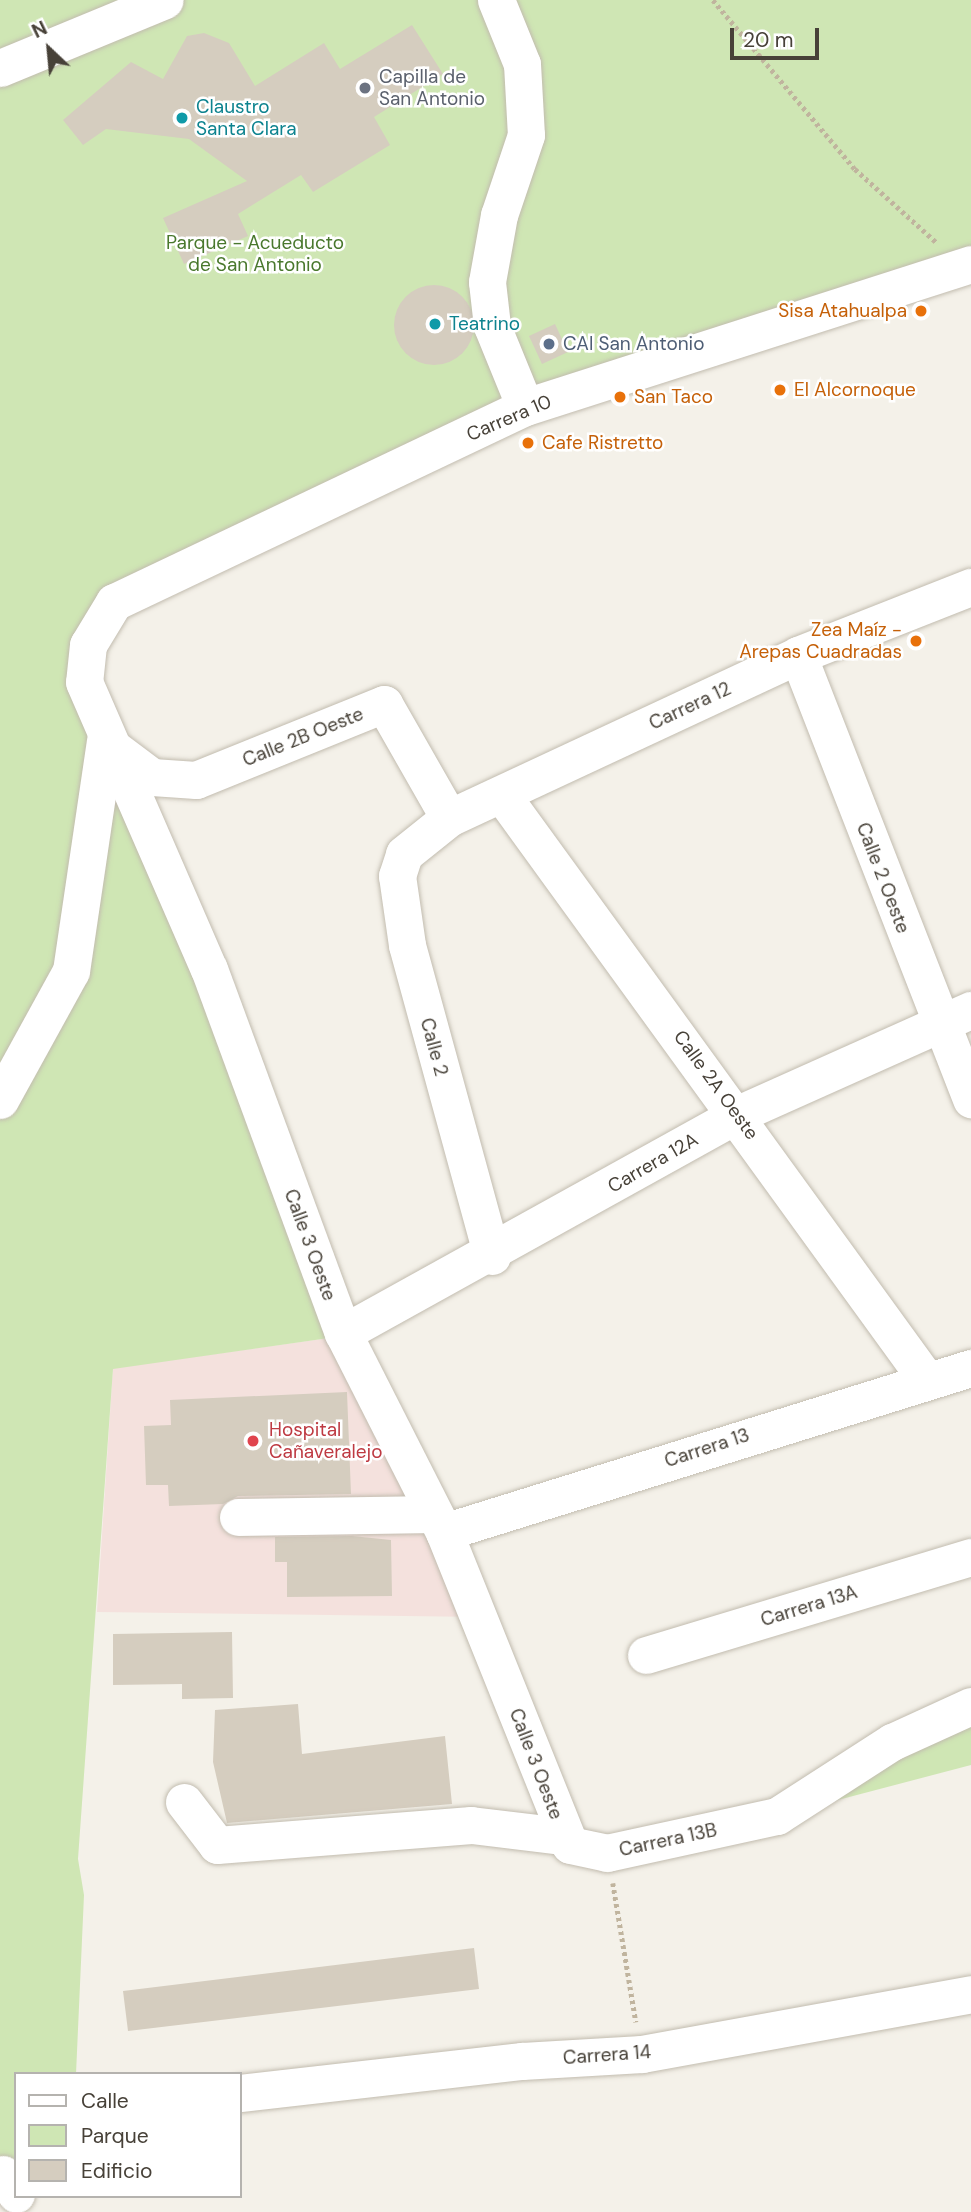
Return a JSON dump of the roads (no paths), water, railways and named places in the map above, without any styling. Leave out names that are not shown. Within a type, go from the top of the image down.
[{"type":"street","points":[[0,68],[165,0]]},
{"type":"street","points":[[496,0],[522,64],[526,135],[499,215],[487,282],[492,326],[525,407]]},
{"type":"street","name":"Carrera 10","points":[[88,645],[114,602],[525,407],[968,276]]},
{"type":"street","name":"Carrera 12","points":[[415,840],[449,818],[798,655],[971,587]]},
{"type":"street","name":"Calle 3 Oeste","points":[[88,645],[84,682],[105,741],[209,969],[342,1334],[439,1523],[563,1836]]},
{"type":"street","name":"Calle 2 Oeste","points":[[798,655],[955,1016],[971,1099]]},
{"type":"street","name":"Calle 2B Oeste","points":[[105,741],[152,777],[196,780],[384,704],[449,818]]},
{"type":"street","points":[[0,1100],[71,971],[105,741]]},
{"type":"street","name":"Calle 2A Oeste","points":[[502,795],[738,1114],[926,1379]]},
{"type":"street","name":"Calle 2","points":[[415,840],[397,876],[407,945],[492,1256]]},
{"type":"street","name":"Carrera 12A","points":[[342,1334],[492,1256],[738,1114],[955,1016]]},
{"type":"street","name":"Carrera 13","points":[[239,1517],[439,1523],[971,1368]]},
{"type":"street","name":"Carrera 13A","points":[[646,1655],[971,1557]]},
{"type":"street","name":"Carrera 13B","points":[[184,1802],[218,1845],[471,1825],[563,1836],[579,1849],[607,1853],[777,1816],[892,1742],[971,1706]]},
{"type":"street","name":"Carrera 14","points":[[242,2093],[522,2061],[642,2054],[971,1994]]},
{"type":"place","name":"Capilla de San Antonio","points":[[365,88]]},
{"type":"place","name":"Claustro Santa Clara","points":[[182,118]]},
{"type":"place","name":"Sisa Atahualpa","points":[[921,311]]},
{"type":"place","name":"Teatrino","points":[[435,324]]},
{"type":"place","name":"CAI San Antonio","points":[[549,344]]},
{"type":"place","name":"El Alcornoque","points":[[780,390]]},
{"type":"place","name":"San Taco","points":[[620,397]]},
{"type":"place","name":"Cafe Ristretto","points":[[528,443]]},
{"type":"place","name":"Zea Maíz - Arepas Cuadradas","points":[[916,641]]},
{"type":"place","name":"Hospital Cañaveralejo","points":[[253,1441]]},
{"type":"park label","name":"Parque - Acueducto de San Antonio","points":[[255,254]]}]
